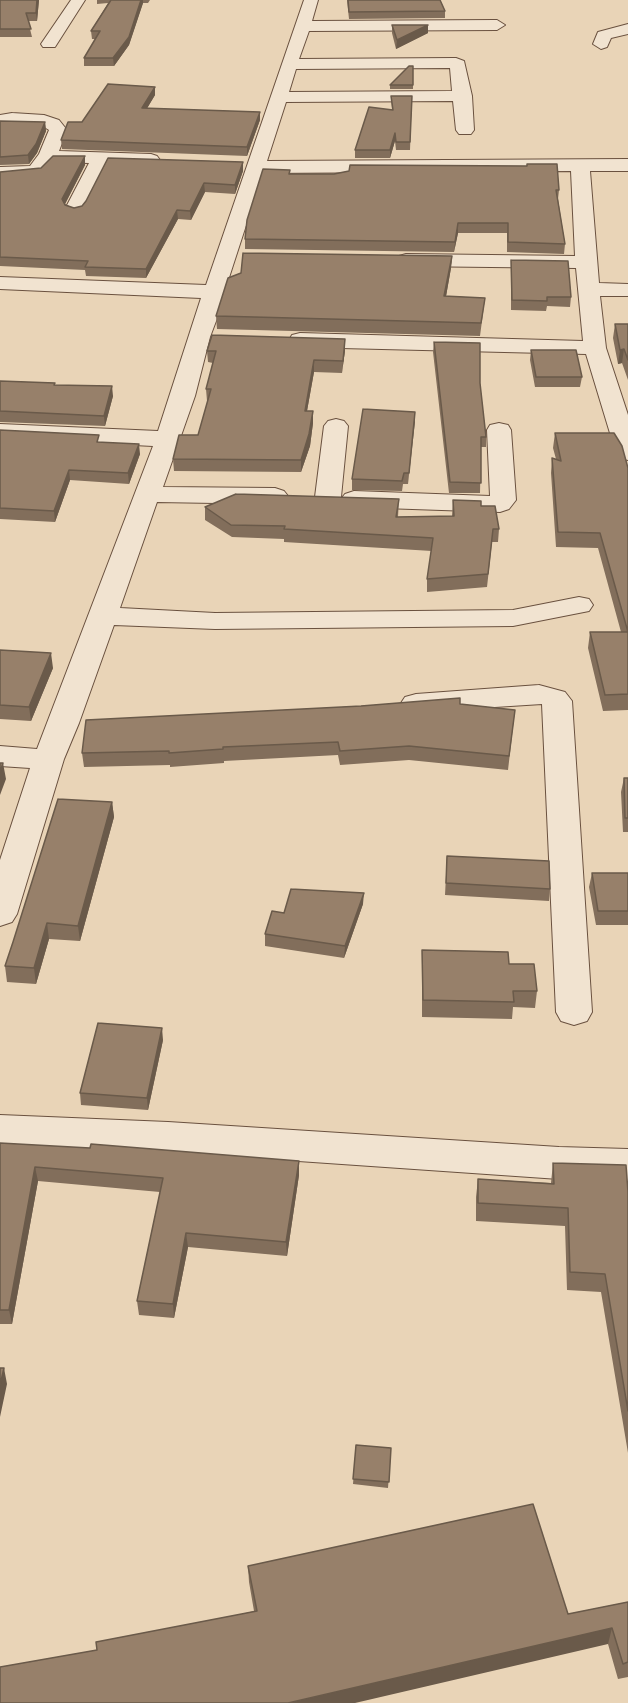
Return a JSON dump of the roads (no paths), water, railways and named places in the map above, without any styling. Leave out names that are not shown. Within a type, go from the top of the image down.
[{"type":"street","points":[[49,44],[78,0]]},
{"type":"street","points":[[0,914],[48,759],[104,616],[183,396],[199,337],[227,257],[248,164],[278,98],[311,0]]},
{"type":"street","points":[[303,26],[497,25]]},
{"type":"street","points":[[601,44],[604,35],[628,29]]},
{"type":"street","points":[[291,64],[456,63],[463,96],[465,130]]},
{"type":"street","points":[[278,98],[463,96]]},
{"type":"street","points":[[0,120],[12,118],[44,120],[53,124],[58,130],[48,156],[34,171],[0,173]]},
{"type":"street","points":[[48,156],[164,160]]},
{"type":"street","points":[[75,209],[101,158]]},
{"type":"street","points":[[248,164],[628,165]]},
{"type":"street","points":[[580,164],[586,262],[595,348],[628,453]]},
{"type":"street","points":[[227,257],[251,258]]},
{"type":"street","points":[[382,260],[586,262]]},
{"type":"street","points":[[0,283],[216,292]]},
{"type":"street","points":[[589,289],[628,290]]},
{"type":"street","points":[[199,337],[223,338]]},
{"type":"street","points":[[283,340],[595,348]]},
{"type":"street","points":[[328,497],[336,426]]},
{"type":"street","points":[[148,494],[328,497],[500,504],[503,500],[499,430]]},
{"type":"street","points":[[0,431],[167,440]]},
{"type":"street","points":[[104,616],[238,621],[513,618],[579,605]]},
{"type":"street","points":[[384,707],[455,699],[539,694],[557,701],[574,1012]]},
{"type":"street","points":[[64,723],[97,722]]},
{"type":"street","points":[[0,756],[48,759]]},
{"type":"street","points":[[0,1130],[168,1137],[559,1163],[628,1165]]}]
